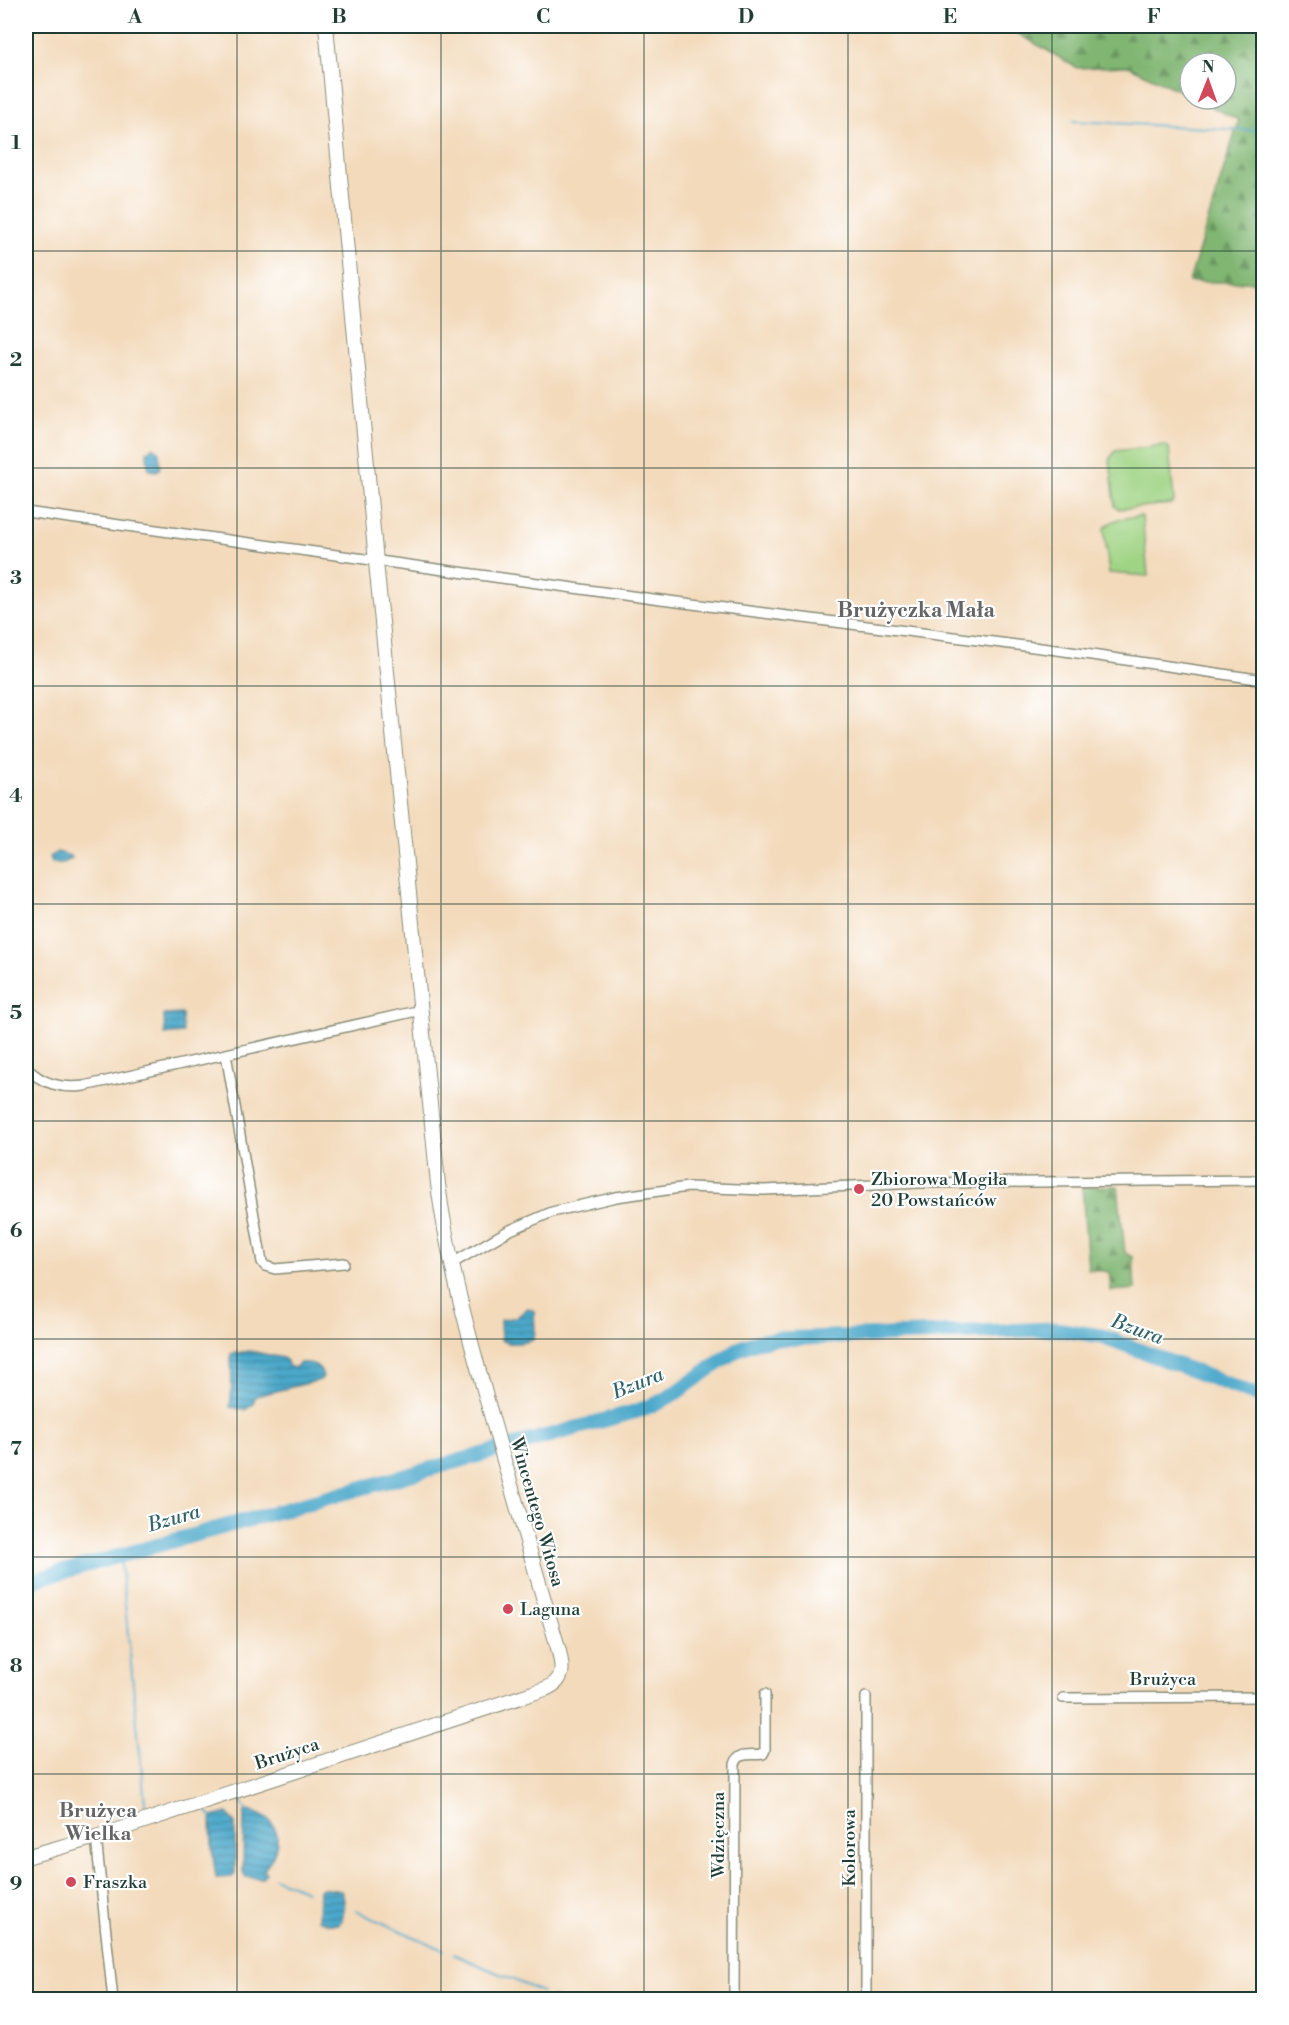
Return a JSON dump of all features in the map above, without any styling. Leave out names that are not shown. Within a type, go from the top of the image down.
[{"type":"street","name":"Wincentego Witosa","points":[[326,26],[376,562],[438,1184],[451,1264],[503,1459],[561,1661],[558,1681]]},
{"type":"street","points":[[26,512],[376,562],[1057,650],[1263,680]]},
{"type":"street","points":[[26,1067],[34,1075],[52,1084],[77,1087],[421,1010]]},
{"type":"street","points":[[226,1054],[262,1262],[265,1266],[275,1269],[344,1263]]},
{"type":"street","points":[[451,1264],[508,1231],[552,1212],[608,1199],[688,1187],[764,1190],[920,1183],[1263,1180]]},
{"type":"street","name":"Brużyca","points":[[26,1857],[96,1837],[538,1692],[551,1687],[558,1681]]},
{"type":"street","name":"Wdzięczna","points":[[734,2000],[735,1764],[737,1758],[743,1754],[759,1755],[765,1750],[765,1694]]},
{"type":"street","name":"Kolorowa","points":[[866,1697],[866,2000]]},
{"type":"street","name":"Brużyca","points":[[1063,1698],[1263,1697]]},
{"type":"street","points":[[96,1837],[113,2000]]},
{"type":"green space","points":[[1005,26],[1263,26],[1264,252],[1256,282],[1189,282],[1239,120],[1220,111],[1238,111],[1238,51],[1178,51],[1178,90],[1128,66],[1077,68]]},
{"type":"green space","points":[[1165,445],[1169,448],[1174,501],[1171,504],[1118,509],[1115,506],[1110,459],[1115,451]]},
{"type":"green space","points":[[1142,516],[1148,576],[1109,573],[1104,529],[1116,520]]},
{"type":"green space","points":[[1118,1186],[1125,1253],[1133,1257],[1135,1289],[1111,1291],[1109,1272],[1088,1269],[1082,1187]]},
{"type":"water","points":[[153,447],[159,451],[160,468],[157,471],[150,470],[148,466],[147,452]]},
{"type":"water","points":[[57,852],[71,856],[72,859],[63,863],[52,863],[50,857]]},
{"type":"water","points":[[182,1014],[183,1033],[165,1035],[164,1015]]},
{"type":"water","points":[[528,1308],[534,1311],[533,1340],[508,1343],[501,1340],[500,1320],[517,1317]]},
{"type":"water","points":[[250,1351],[283,1358],[287,1361],[288,1366],[294,1368],[300,1363],[312,1364],[318,1367],[323,1377],[320,1380],[256,1396],[252,1405],[245,1410],[230,1407],[231,1354]]},
{"type":"water","points":[[247,1811],[263,1816],[273,1824],[276,1830],[274,1853],[264,1870],[266,1873],[261,1878],[245,1877],[243,1872],[244,1813]]},
{"type":"water","points":[[228,1813],[235,1824],[235,1874],[232,1877],[216,1878],[211,1819]]},
{"type":"water","points":[[322,1888],[341,1891],[344,1908],[339,1924],[328,1924],[318,1920],[319,1890]]},
{"type":"waterway","points":[[1073,121],[1264,131]]},
{"type":"waterway","name":"Bzura","points":[[26,1582],[637,1411],[677,1392],[738,1349],[756,1342],[775,1339],[1055,1329],[1102,1336],[1264,1398]]},
{"type":"waterway","points":[[120,1555],[146,1813]]},
{"type":"waterway","points":[[219,1803],[238,1797],[247,1811]]},
{"type":"waterway","points":[[204,1808],[212,1817]]},
{"type":"waterway","points":[[274,1878],[307,1891]]},
{"type":"waterway","points":[[356,1911],[444,1950]]},
{"type":"waterway","points":[[453,1954],[542,1992]]},
{"type":"waterway","points":[[552,1997],[558,2000]]},
{"type":"place","name":"Zbiorowa Mogiła 20 Powstańców","points":[[859,1189]]},
{"type":"place","name":"Laguna","points":[[508,1609]]},
{"type":"place","name":"Fraszka","points":[[71,1882]]},
{"type":"district","name":"Brużyczka Mała","points":[[916,611]]},
{"type":"district","name":"Brużyca Wielka","points":[[98,1822]]}]
